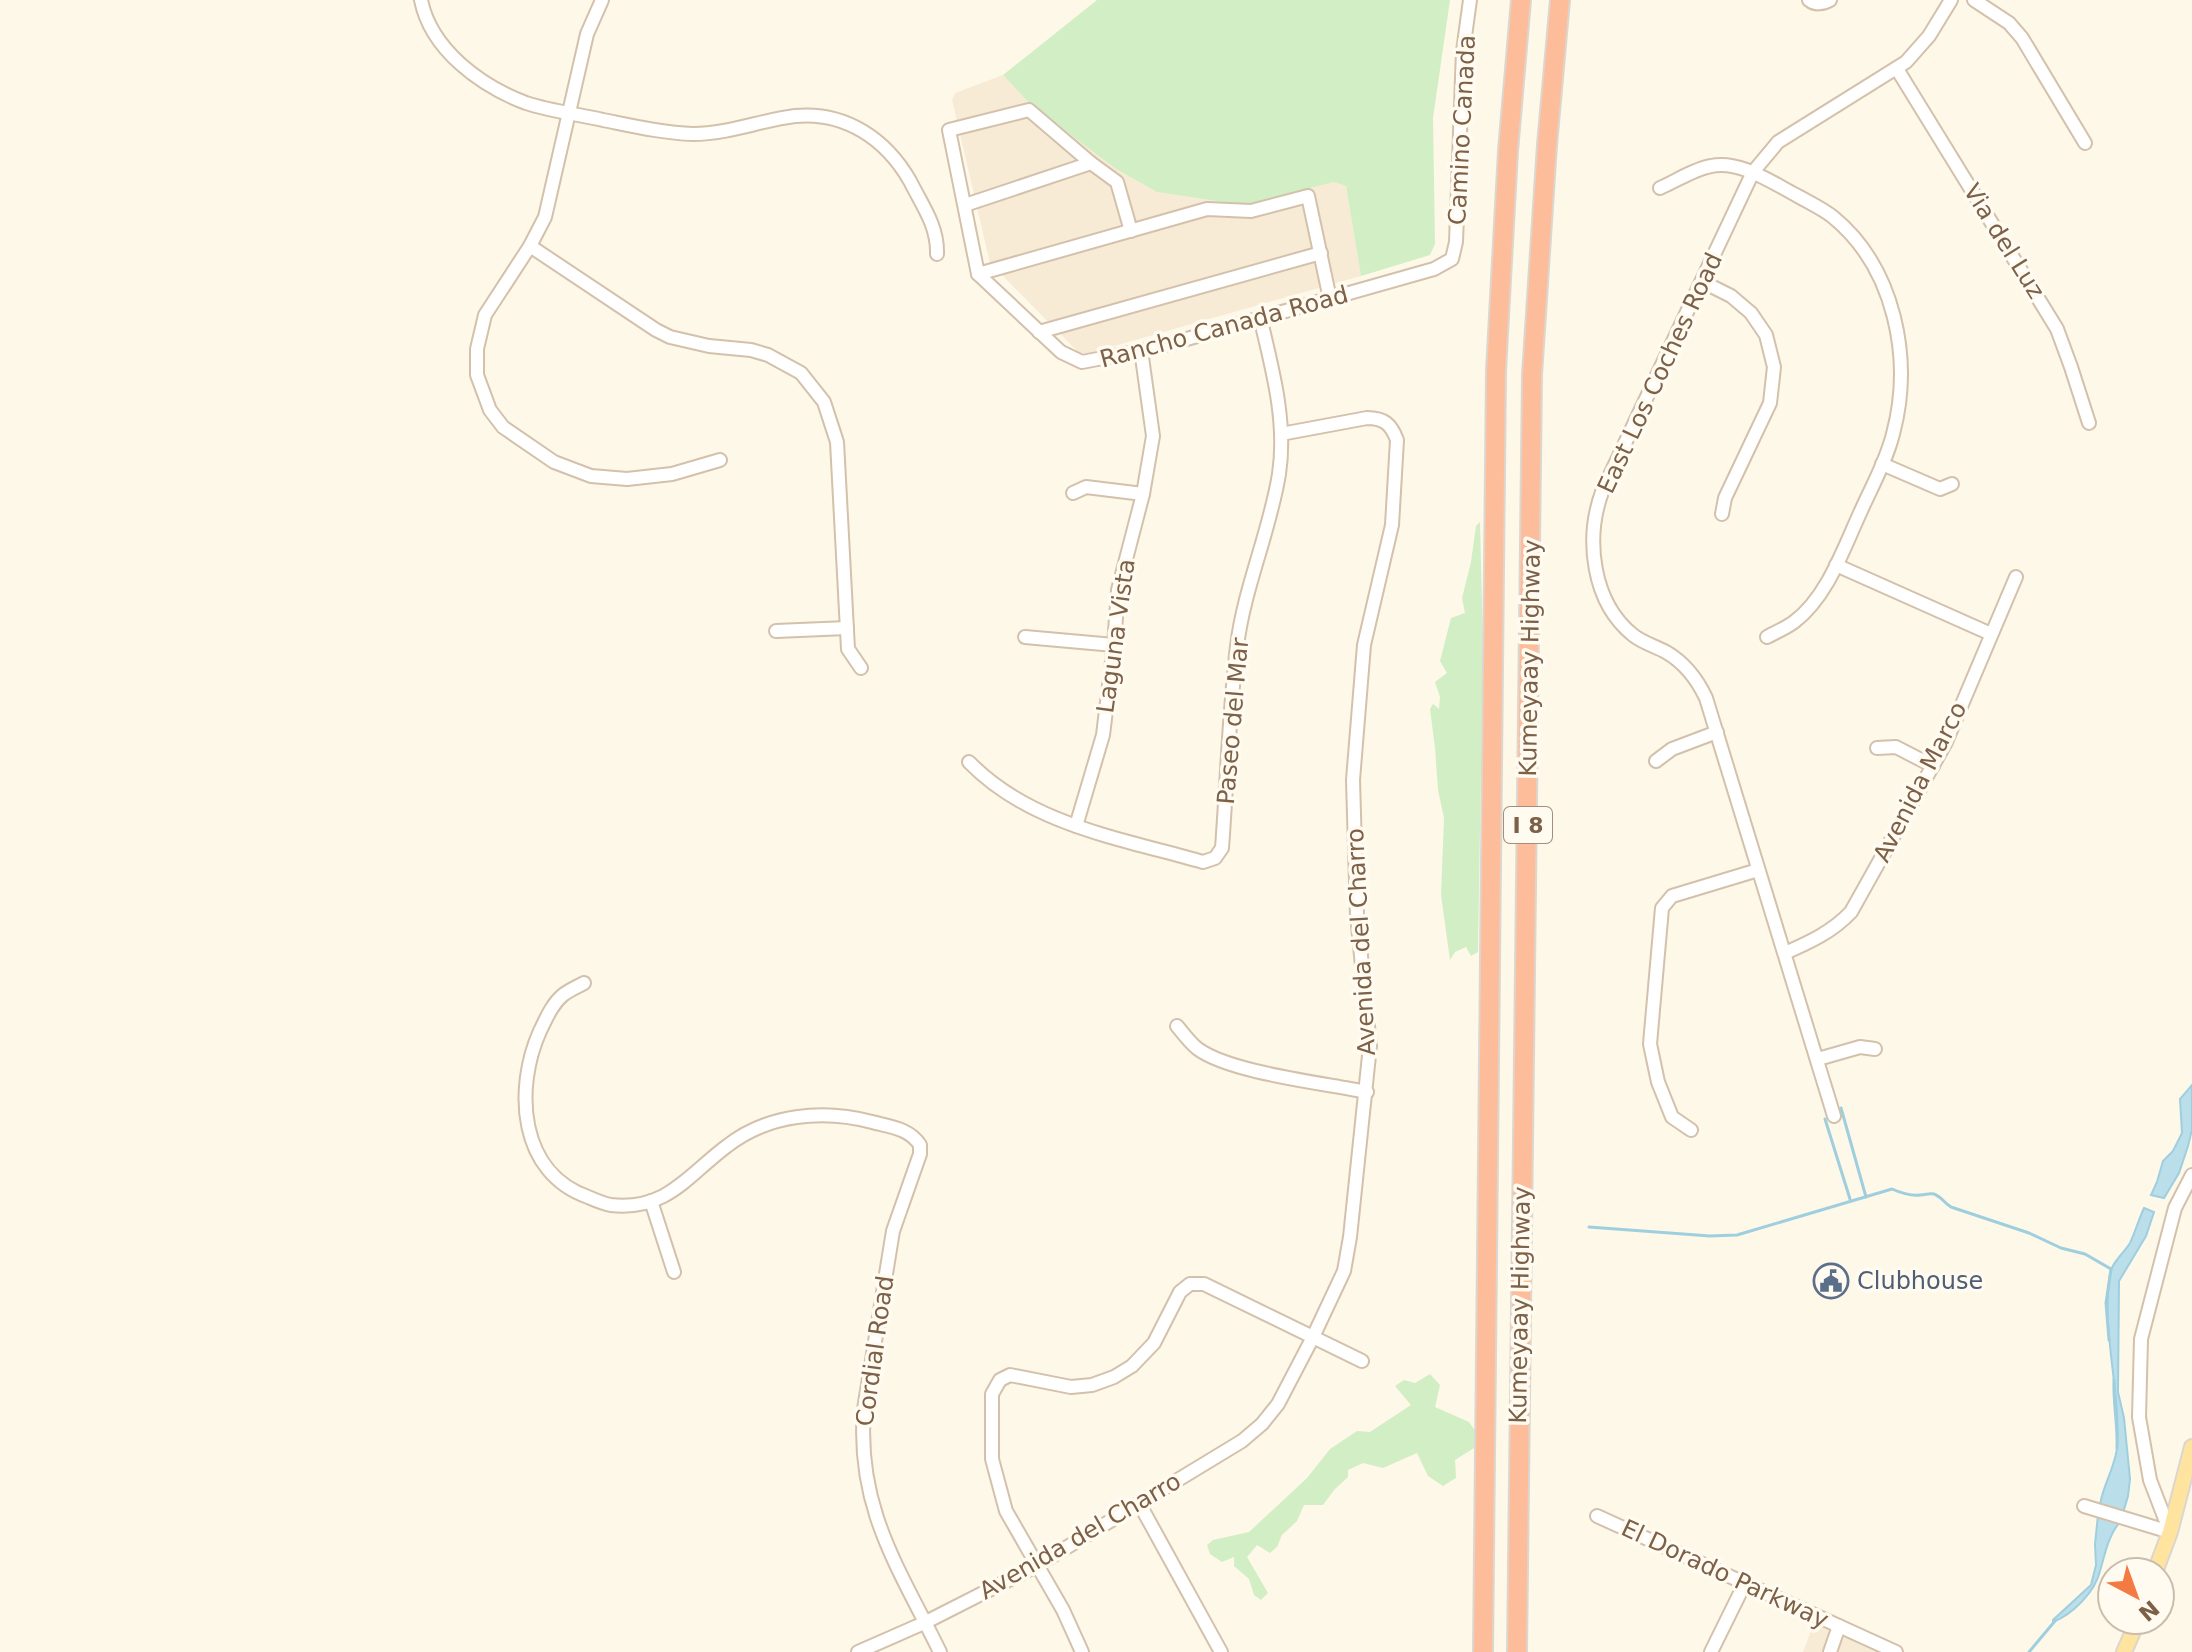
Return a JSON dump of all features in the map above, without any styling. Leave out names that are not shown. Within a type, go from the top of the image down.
[{"type":"highway","name":"Kumeyaay Highway","points":[[1483,1652],[1496,371],[1508,151],[1521,0]]},
{"type":"highway","name":"Kumeyaay Highway","points":[[1517,1652],[1532,375],[1560,0]]},
{"type":"main road","points":[[2161,1556],[2192,1447]]},
{"type":"street","points":[[421,0],[426,18],[439,40],[474,75],[499,91],[542,108],[681,133],[732,131],[794,117],[821,117],[844,122],[877,140],[898,162],[935,229],[937,254]]},
{"type":"street","points":[[602,0],[587,34],[545,217],[530,246],[489,306],[479,336],[477,375],[490,410],[503,427],[554,462],[591,476],[627,479],[672,474],[720,460]]},
{"type":"street","name":"Camino Canada","points":[[1452,259],[1456,242],[1463,51],[1470,0]]},
{"type":"street","points":[[1809,0],[1812,3],[1830,0]]},
{"type":"street","name":"East Los Coches Road","points":[[1834,1116],[1706,698],[1690,672],[1676,658],[1632,634],[1609,608],[1600,586],[1594,539],[1595,515],[1602,492],[1753,172],[1778,142],[1897,69],[1922,46],[1951,0]]},
{"type":"street","points":[[1974,0],[2009,23],[2022,38],[2085,143]]},
{"type":"street","name":"Via del Luz","points":[[1897,69],[2057,329],[2089,423]]},
{"type":"street","points":[[1131,231],[1117,182],[1029,110],[949,130],[978,274],[1131,231],[1207,209],[1251,211],[1308,196],[1330,299]]},
{"type":"street","points":[[965,205],[1091,163]]},
{"type":"street","points":[[1660,188],[1712,165],[1730,166],[1753,172],[1830,215],[1863,250],[1886,290],[1896,320],[1900,383],[1892,436],[1882,464],[1836,565],[1810,606],[1795,621],[1767,637]]},
{"type":"street","points":[[530,246],[670,337],[768,355],[801,373],[824,402],[837,442],[848,649],[861,668]]},
{"type":"street","points":[[1039,332],[1321,253]]},
{"type":"street","name":"Rancho Canada Road","points":[[978,274],[1061,352],[1082,362],[1155,348],[1434,269],[1452,259]]},
{"type":"street","points":[[1703,282],[1731,296],[1751,313],[1766,335],[1774,367],[1770,403],[1725,498],[1722,514]]},
{"type":"street","name":"Paseo del Mar","points":[[969,762],[985,778],[1026,805],[1076,826],[1203,862],[1215,858],[1222,848],[1237,645],[1279,474],[1281,434],[1273,373],[1260,317]]},
{"type":"street","name":"Laguna Vista","points":[[1076,826],[1103,735],[1118,590],[1143,494],[1153,436],[1141,350]]},
{"type":"street","name":"Avenida del Charro","points":[[858,1652],[924,1623],[1036,1566],[1232,1448],[1262,1424],[1278,1404],[1344,1271],[1370,1046],[1357,916],[1353,780],[1364,645],[1392,525],[1397,440],[1394,431],[1378,418],[1281,434]]},
{"type":"street","points":[[1882,464],[1940,489],[1952,484]]},
{"type":"street","points":[[1073,493],[1086,487],[1143,494]]},
{"type":"street","points":[[1836,565],[1991,634]]},
{"type":"street","name":"Avenida Marco","points":[[1785,953],[1822,937],[1851,912],[1946,742],[2016,577]]},
{"type":"street","points":[[776,631],[847,628]]},
{"type":"street","points":[[1025,637],[1114,645]]},
{"type":"street","points":[[1656,761],[1672,749],[1717,732]]},
{"type":"street","points":[[1877,748],[1896,747],[1933,766]]},
{"type":"street","points":[[1691,1130],[1672,1117],[1658,1082],[1650,1044],[1662,908],[1672,896],[1758,870]]},
{"type":"street","points":[[584,983],[562,995],[547,1016],[536,1040],[527,1074],[525,1111],[531,1143],[559,1182],[574,1193],[610,1205],[651,1201],[674,1272]]},
{"type":"street","points":[[1177,1026],[1197,1048],[1221,1061],[1367,1092]]},
{"type":"street","points":[[1818,1059],[1860,1047],[1875,1049]]},
{"type":"street","name":"Cordial Road","points":[[651,1201],[679,1188],[743,1135],[760,1127],[802,1116],[852,1117],[910,1132],[915,1137],[920,1145],[920,1154],[893,1231],[864,1409],[863,1458],[869,1497],[880,1533],[940,1652]]},
{"type":"street","points":[[2170,1532],[2150,1480],[2139,1417],[2141,1339],[2175,1208],[2192,1175]]},
{"type":"street","points":[[1082,1652],[1063,1610],[1006,1511],[992,1459],[992,1394],[1000,1380],[1010,1375],[1071,1387],[1092,1385],[1114,1377],[1132,1366],[1154,1343],[1180,1292],[1190,1284],[1204,1284],[1362,1361]]},
{"type":"street","points":[[1139,1503],[1221,1652]]},
{"type":"street","points":[[2084,1506],[2170,1532]]},
{"type":"street","name":"El Dorado Parkway","points":[[1597,1516],[1896,1652]]},
{"type":"street","points":[[1711,1652],[1745,1583]]},
{"type":"street","points":[[1830,1652],[1839,1626]]},
{"type":"shaded area","points":[[1003,75],[1032,106],[1116,169],[1157,192],[1247,204],[1334,182],[1346,186],[1361,276],[1086,354],[1077,351],[990,263],[952,100],[955,93]]},
{"type":"shaded area","points":[[1814,1623],[1882,1652],[1803,1652]]},
{"type":"green space","points":[[1097,0],[1450,0],[1433,118],[1435,244],[1430,255],[1361,276],[1346,186],[1334,182],[1247,204],[1157,192],[1116,169],[1032,106],[1003,75]]},
{"type":"green space","points":[[1480,522],[1483,646],[1478,952],[1471,956],[1466,947],[1455,952],[1450,960],[1441,895],[1444,818],[1430,709],[1433,704],[1439,709],[1440,697],[1435,682],[1447,673],[1440,661],[1451,618],[1465,613],[1462,598],[1476,526]]},
{"type":"green space","points":[[1430,1374],[1440,1385],[1435,1407],[1469,1422],[1476,1432],[1474,1448],[1455,1460],[1456,1478],[1443,1486],[1428,1476],[1417,1453],[1383,1468],[1363,1463],[1348,1470],[1348,1477],[1323,1505],[1304,1505],[1297,1521],[1282,1535],[1277,1547],[1270,1553],[1257,1545],[1247,1557],[1268,1593],[1261,1600],[1254,1595],[1249,1579],[1234,1566],[1234,1557],[1222,1562],[1210,1554],[1207,1545],[1213,1540],[1249,1532],[1307,1478],[1330,1449],[1357,1431],[1370,1432],[1411,1405],[1395,1386],[1404,1380],[1415,1383]]},
{"type":"water","points":[[2192,1085],[2192,1130],[2179,1173],[2164,1198],[2151,1195],[2163,1161],[2173,1151],[2182,1133],[2180,1099]]},
{"type":"water","points":[[2144,1208],[2154,1212],[2146,1236],[2119,1281],[2118,1392],[2130,1479],[2123,1513],[2100,1507],[2117,1447],[2108,1296],[2111,1270],[2130,1243]]},
{"type":"water","points":[[2098,1515],[2119,1523],[2104,1556],[2096,1556],[2096,1565],[2095,1544]]},
{"type":"water","points":[[2096,1565],[2093,1587],[2068,1614],[2053,1622],[2053,1620],[2091,1585]]},
{"type":"waterway","points":[[1841,1108],[1866,1197]]},
{"type":"waterway","points":[[1825,1119],[1850,1199]]},
{"type":"waterway","points":[[1589,1227],[1710,1236],[1737,1235],[1892,1189],[1913,1195],[1934,1194],[1951,1207],[2085,1254],[2111,1269],[2106,1303],[2109,1340]]},
{"type":"waterway","points":[[2114,1380],[2117,1448]]},
{"type":"waterway","points":[[2029,1652],[2055,1621]]},
{"type":"place","name":"Clubhouse","points":[[1831,1281]]}]
